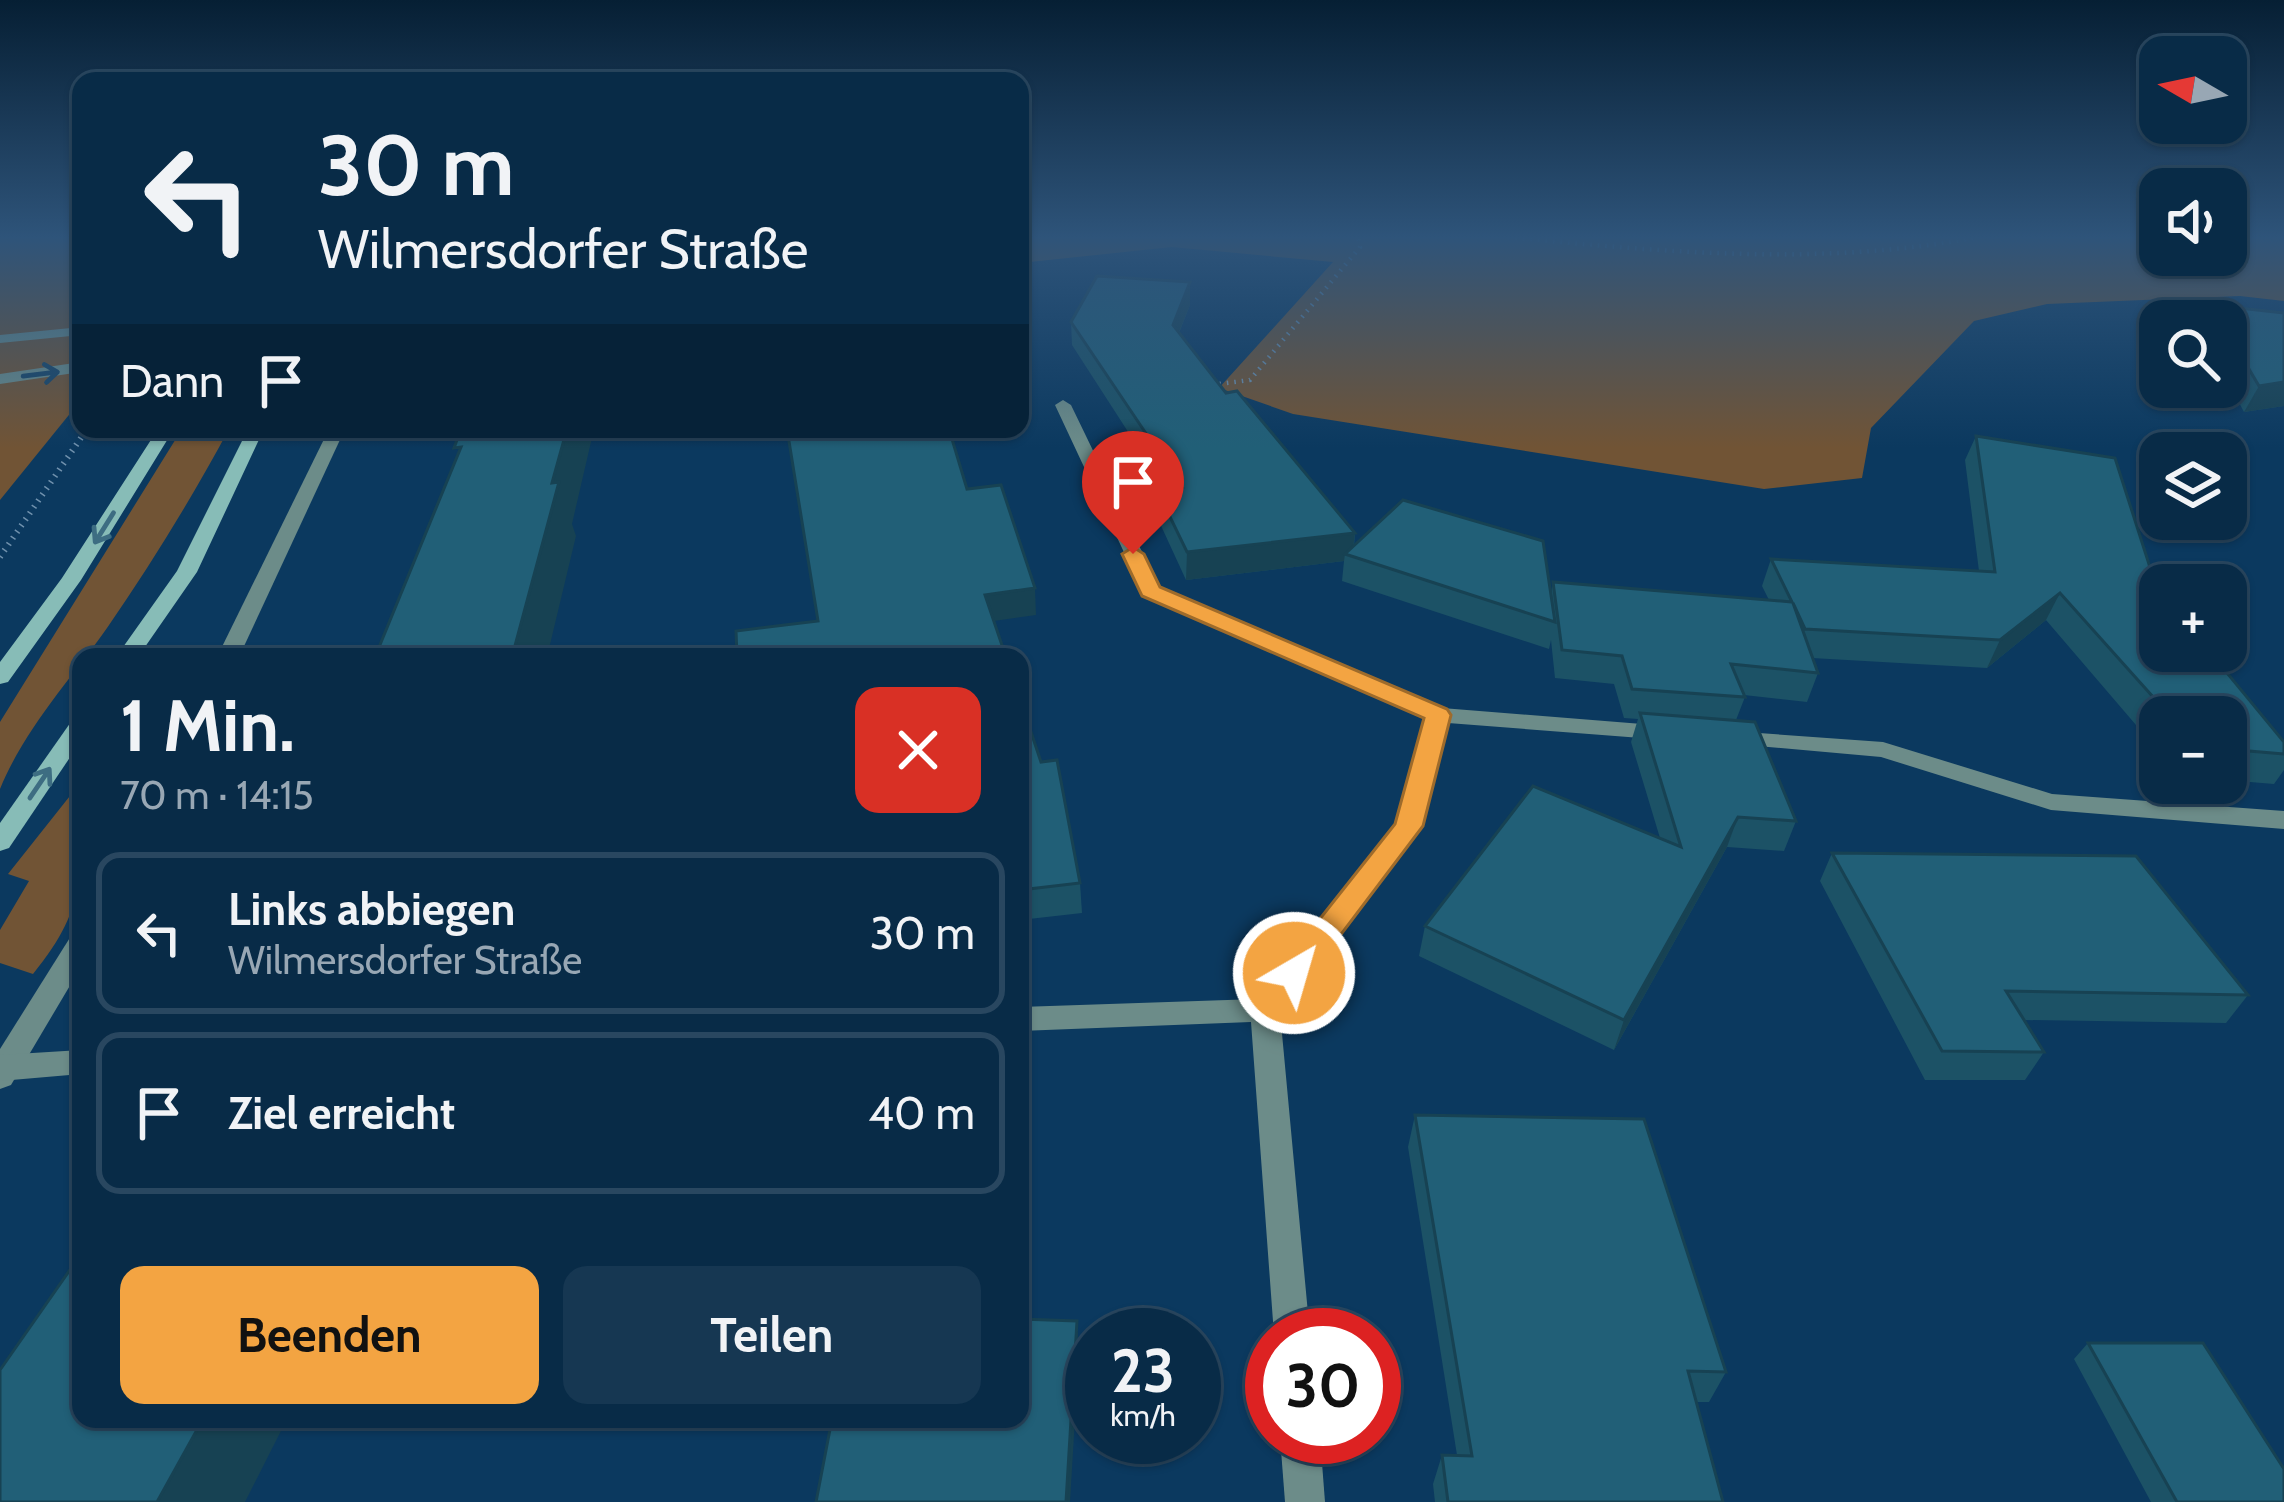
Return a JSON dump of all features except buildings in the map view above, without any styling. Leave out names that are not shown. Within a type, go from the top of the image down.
[{"type":"street","points":[[0,339],[72,332]]},
{"type":"street","points":[[0,379],[72,368]]},
{"type":"street","points":[[1063,405],[1150,591],[1438,715],[1883,750],[2051,802],[2284,820]]},
{"type":"street","points":[[0,677],[71,580],[160,438]]},
{"type":"street","points":[[133,648],[187,572],[252,438]]},
{"type":"street","points":[[232,648],[331,438]]},
{"type":"street","points":[[1290,1308],[1265,1010],[1408,826],[1438,715]]},
{"type":"street","points":[[0,842],[72,737]]},
{"type":"street","points":[[2,1070],[72,957]]},
{"type":"street","points":[[1029,1019],[1265,1010]]},
{"type":"street","points":[[2,1070],[72,1063]]},
{"type":"street","points":[[1302,1464],[1305,1502]]},
{"type":"path","points":[[1204,386],[1250,380],[1310,307]]},
{"type":"path","points":[[0,557],[81,438]]},
{"type":"shaded area","points":[[0,307],[72,307],[72,411],[0,500]]},
{"type":"shaded area","points":[[1292,307],[2034,307],[1974,321],[1871,428],[1862,478],[1764,489],[1293,414],[1219,388]]},
{"type":"shaded area","points":[[176,438],[224,438],[107,628],[92,648],[72,648],[72,675],[35,725],[0,789],[0,722]]},
{"type":"shaded area","points":[[72,793],[72,910],[33,974],[0,963],[0,930],[29,881],[8,874]]},
{"type":"route","points":[[1133,554],[1150,591],[1438,715],[1408,826],[1294,973]]}]
